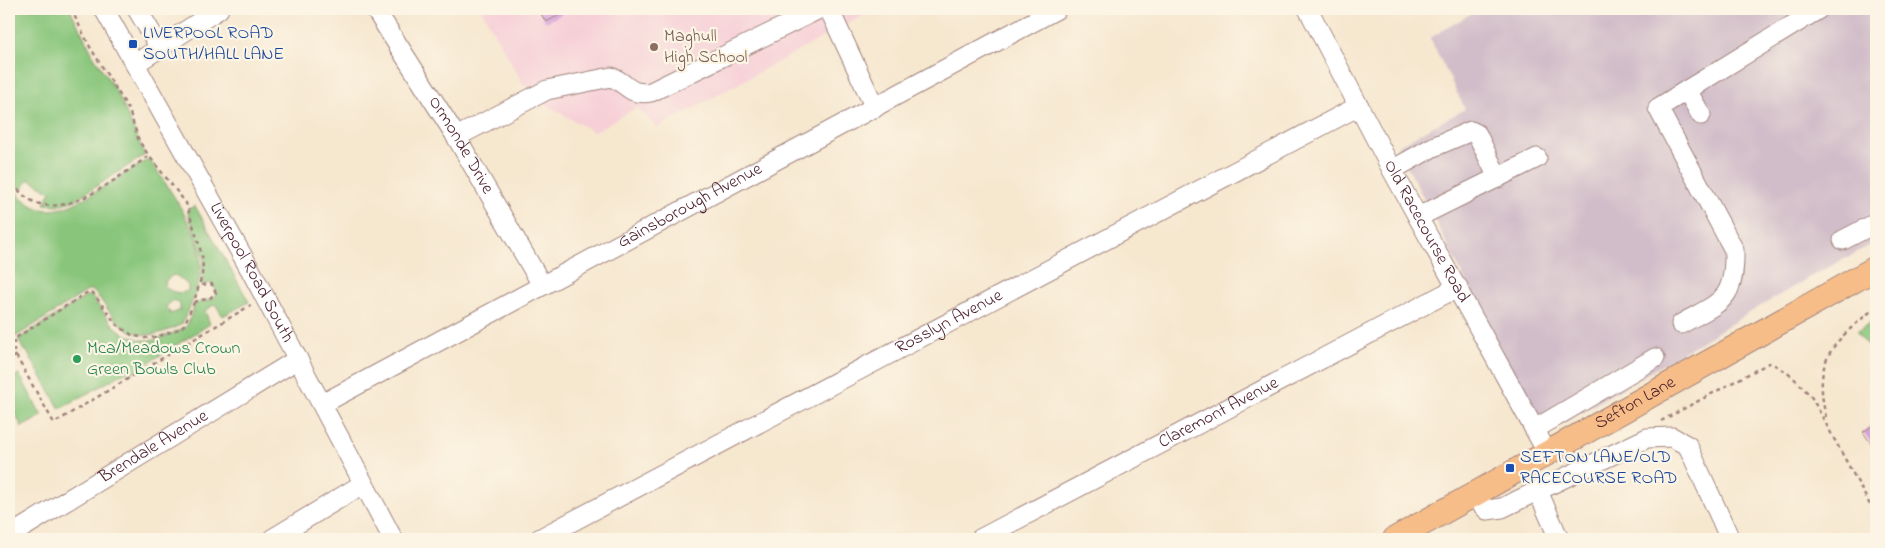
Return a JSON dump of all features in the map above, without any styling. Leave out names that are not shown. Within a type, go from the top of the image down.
[{"type":"main road","name":"Sefton Lane","points":[[1395,539],[1876,268]]},
{"type":"street","points":[[137,9],[161,49]]},
{"type":"street","points":[[135,64],[161,49],[196,15],[219,9]]},
{"type":"street","name":"Ormonde Drive","points":[[376,9],[456,137],[542,285]]},
{"type":"street","points":[[456,137],[548,90],[611,77],[619,80],[625,88],[634,92],[651,92],[819,9]]},
{"type":"street","points":[[829,9],[875,108]]},
{"type":"street","name":"Gainsborough Avenue","points":[[322,404],[1057,9]]},
{"type":"street","points":[[1681,324],[1725,298],[1734,275],[1734,250],[1658,108],[1819,9]]},
{"type":"street","name":"Old Racecourse Road","points":[[1312,10],[1392,170],[1458,287],[1548,454]]},
{"type":"street","name":"Liverpool Road South","points":[[111,11],[135,64],[265,296],[393,539]]},
{"type":"street","points":[[1688,90],[1701,115]]},
{"type":"street","name":"Rosslyn Avenue","points":[[539,539],[1359,106]]},
{"type":"street","points":[[1392,170],[1433,147],[1471,131],[1477,134],[1498,178]]},
{"type":"street","points":[[1418,218],[1537,158]]},
{"type":"street","points":[[1843,240],[1876,223]]},
{"type":"street","name":"Claremont Avenue","points":[[980,539],[1458,287]]},
{"type":"street","points":[[1535,429],[1655,358]]},
{"type":"street","name":"Brendale Avenue","points":[[9,536],[298,359]]},
{"type":"street","points":[[1473,496],[1487,510],[1502,508],[1647,438],[1672,437],[1688,446],[1730,539]]},
{"type":"street","points":[[272,539],[363,484]]},
{"type":"street","points":[[1538,491],[1559,539]]},
{"type":"path","points":[[71,9],[90,47],[129,110],[139,141],[186,203],[203,260],[194,302],[184,325],[179,329],[156,337],[144,338],[132,335],[117,325],[93,293],[88,292],[14,339],[14,357],[16,356],[54,423],[265,296]]},
{"type":"path","points":[[9,176],[24,197],[36,204],[56,207],[78,200],[149,156]]},
{"type":"path","points":[[194,302],[210,298],[216,293],[212,284],[199,285]]},
{"type":"path","points":[[1826,420],[1822,399],[1825,360],[1838,339],[1876,307]]},
{"type":"path","points":[[16,356],[20,353]]},
{"type":"path","points":[[1647,438],[1649,427],[1769,363],[1778,366],[1798,382],[1812,398],[1826,420],[1876,516]]},
{"type":"shaded area","name":"Maghull High School","points":[[481,9],[875,9],[657,128],[637,107],[594,132],[550,107],[523,84]]},
{"type":"shaded area","points":[[1479,9],[1876,9],[1876,242],[1808,278],[1544,435],[1397,146],[1465,109],[1430,38]]},
{"type":"green space","points":[[9,9],[70,9],[93,55],[118,94],[145,155],[75,200],[59,205],[44,204],[51,192],[29,179],[21,191],[9,174]]},
{"type":"green space","points":[[149,159],[182,210],[196,239],[200,253],[201,265],[197,288],[182,324],[157,334],[138,334],[120,324],[97,295],[89,290],[12,339],[9,338],[9,182],[19,195],[30,204],[40,209],[51,210],[74,204]],"holes":[[[173,275],[188,285],[188,291],[176,292],[165,286],[166,280]],[[174,300],[180,304],[180,310],[171,314],[166,306]]]},
{"type":"green space","points":[[195,206],[249,302],[223,316],[215,304],[205,311],[210,324],[132,373],[129,370],[60,409],[18,339],[90,294],[113,325],[126,335],[141,340],[154,340],[187,326],[195,304],[214,298],[217,292],[211,283],[201,285],[204,259],[188,213],[188,209]]},
{"type":"green space","points":[[1876,318],[1876,358],[1857,332]]},
{"type":"green space","points":[[19,374],[42,416],[22,427],[9,402],[9,380]]},
{"type":"building","points":[[538,9],[571,9],[546,22]]},
{"type":"building","points":[[1876,423],[1876,451],[1863,432]]},
{"type":"place","name":"LIVERPOOL ROAD SOUTH/HALL LANE","points":[[133,44]]},
{"type":"place","name":"Maghull High School","points":[[654,47]]},
{"type":"place","name":"Mca/Meadows Crown Green Bowls Club","points":[[77,359]]},
{"type":"place","name":"SEFTON LANE/OLD RACECOURSE ROAD","points":[[1510,468]]}]
